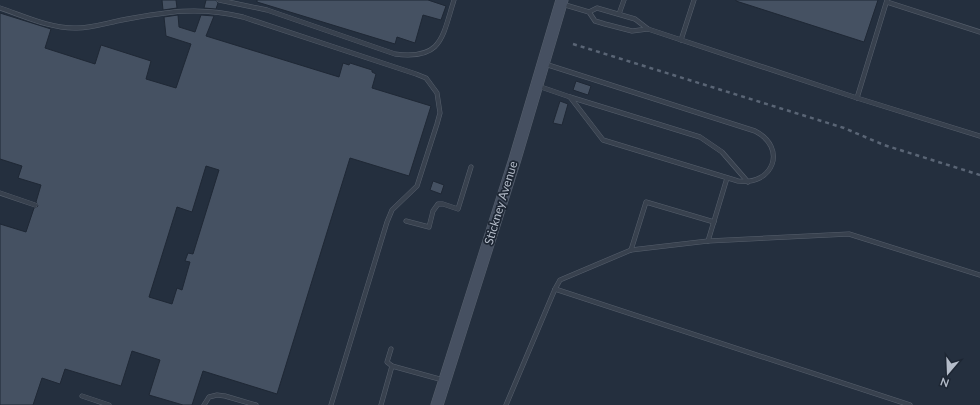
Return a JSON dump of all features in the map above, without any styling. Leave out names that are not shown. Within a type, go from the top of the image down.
[{"type":"street","name":"Stickney Avenue","points":[[437,405],[561,2]]},
{"type":"lane","points":[[219,0],[267,10],[395,54],[409,56],[424,55],[440,42],[454,0]]},
{"type":"lane","points":[[619,14],[624,0]]},
{"type":"lane","points":[[681,40],[694,0]]},
{"type":"lane","points":[[857,98],[887,1],[980,32]]},
{"type":"lane","points":[[561,2],[588,12],[595,21],[632,31],[648,29]]},
{"type":"lane","points":[[0,8],[45,23],[77,28],[153,14],[197,10],[219,12],[243,17],[416,74],[426,78],[432,84],[438,93],[440,113],[418,186],[392,210],[387,222],[331,405]]},
{"type":"lane","points":[[588,12],[597,8],[635,19],[648,29],[857,98],[980,136]]},
{"type":"lane","points":[[543,63],[763,135],[769,141],[772,148],[772,162],[768,172],[759,180],[748,183],[603,140],[570,96]]},
{"type":"lane","points":[[536,85],[700,137],[722,152],[748,183]]},
{"type":"lane","points":[[406,220],[429,227],[433,211],[438,204],[458,208],[471,167]]},
{"type":"lane","points":[[708,241],[727,178]]},
{"type":"lane","points":[[0,193],[35,205]]},
{"type":"lane","points":[[632,250],[646,202],[714,222]]},
{"type":"lane","points":[[506,405],[560,280],[632,250],[708,241],[849,234],[980,275]]},
{"type":"lane","points":[[555,289],[910,405]]},
{"type":"lane","points":[[391,349],[387,362],[392,366],[445,381]]},
{"type":"lane","points":[[381,405],[392,366]]},
{"type":"lane","points":[[204,405],[209,397],[217,395],[256,405]]},
{"type":"lane","points":[[82,396],[109,405]]},
{"type":"building","points":[[162,0],[176,0],[177,8],[163,10]]},
{"type":"building","points":[[206,0],[216,0],[218,3],[216,9],[204,8]]},
{"type":"building","points":[[257,0],[428,0],[446,6],[441,20],[423,15],[415,43],[397,37],[395,44],[257,2]]},
{"type":"building","points":[[736,0],[878,0],[864,42]]},
{"type":"building","points":[[0,13],[51,29],[45,48],[95,64],[101,45],[151,61],[146,79],[176,88],[191,44],[166,36],[164,17],[178,15],[179,27],[195,32],[201,15],[214,16],[206,36],[339,77],[343,63],[349,65],[350,63],[372,70],[372,72],[376,74],[372,88],[431,106],[409,176],[350,158],[277,394],[203,371],[192,405],[183,405],[149,395],[160,360],[132,351],[121,386],[65,369],[60,384],[42,378],[33,405],[0,405],[0,224],[26,232],[34,208],[38,206],[36,202],[41,185],[18,178],[22,166],[0,159]],"holes":[[[206,166],[219,170],[193,254],[188,253],[185,261],[190,262],[182,290],[177,288],[172,304],[149,297],[177,207],[192,212]]]},
{"type":"building","points":[[576,81],[591,86],[588,95],[573,90]]},
{"type":"building","points":[[560,101],[568,104],[562,125],[553,123]]},
{"type":"building","points":[[433,181],[444,185],[441,194],[430,190]]},
{"type":"railway","points":[[573,44],[844,128],[884,145],[980,175]]}]
